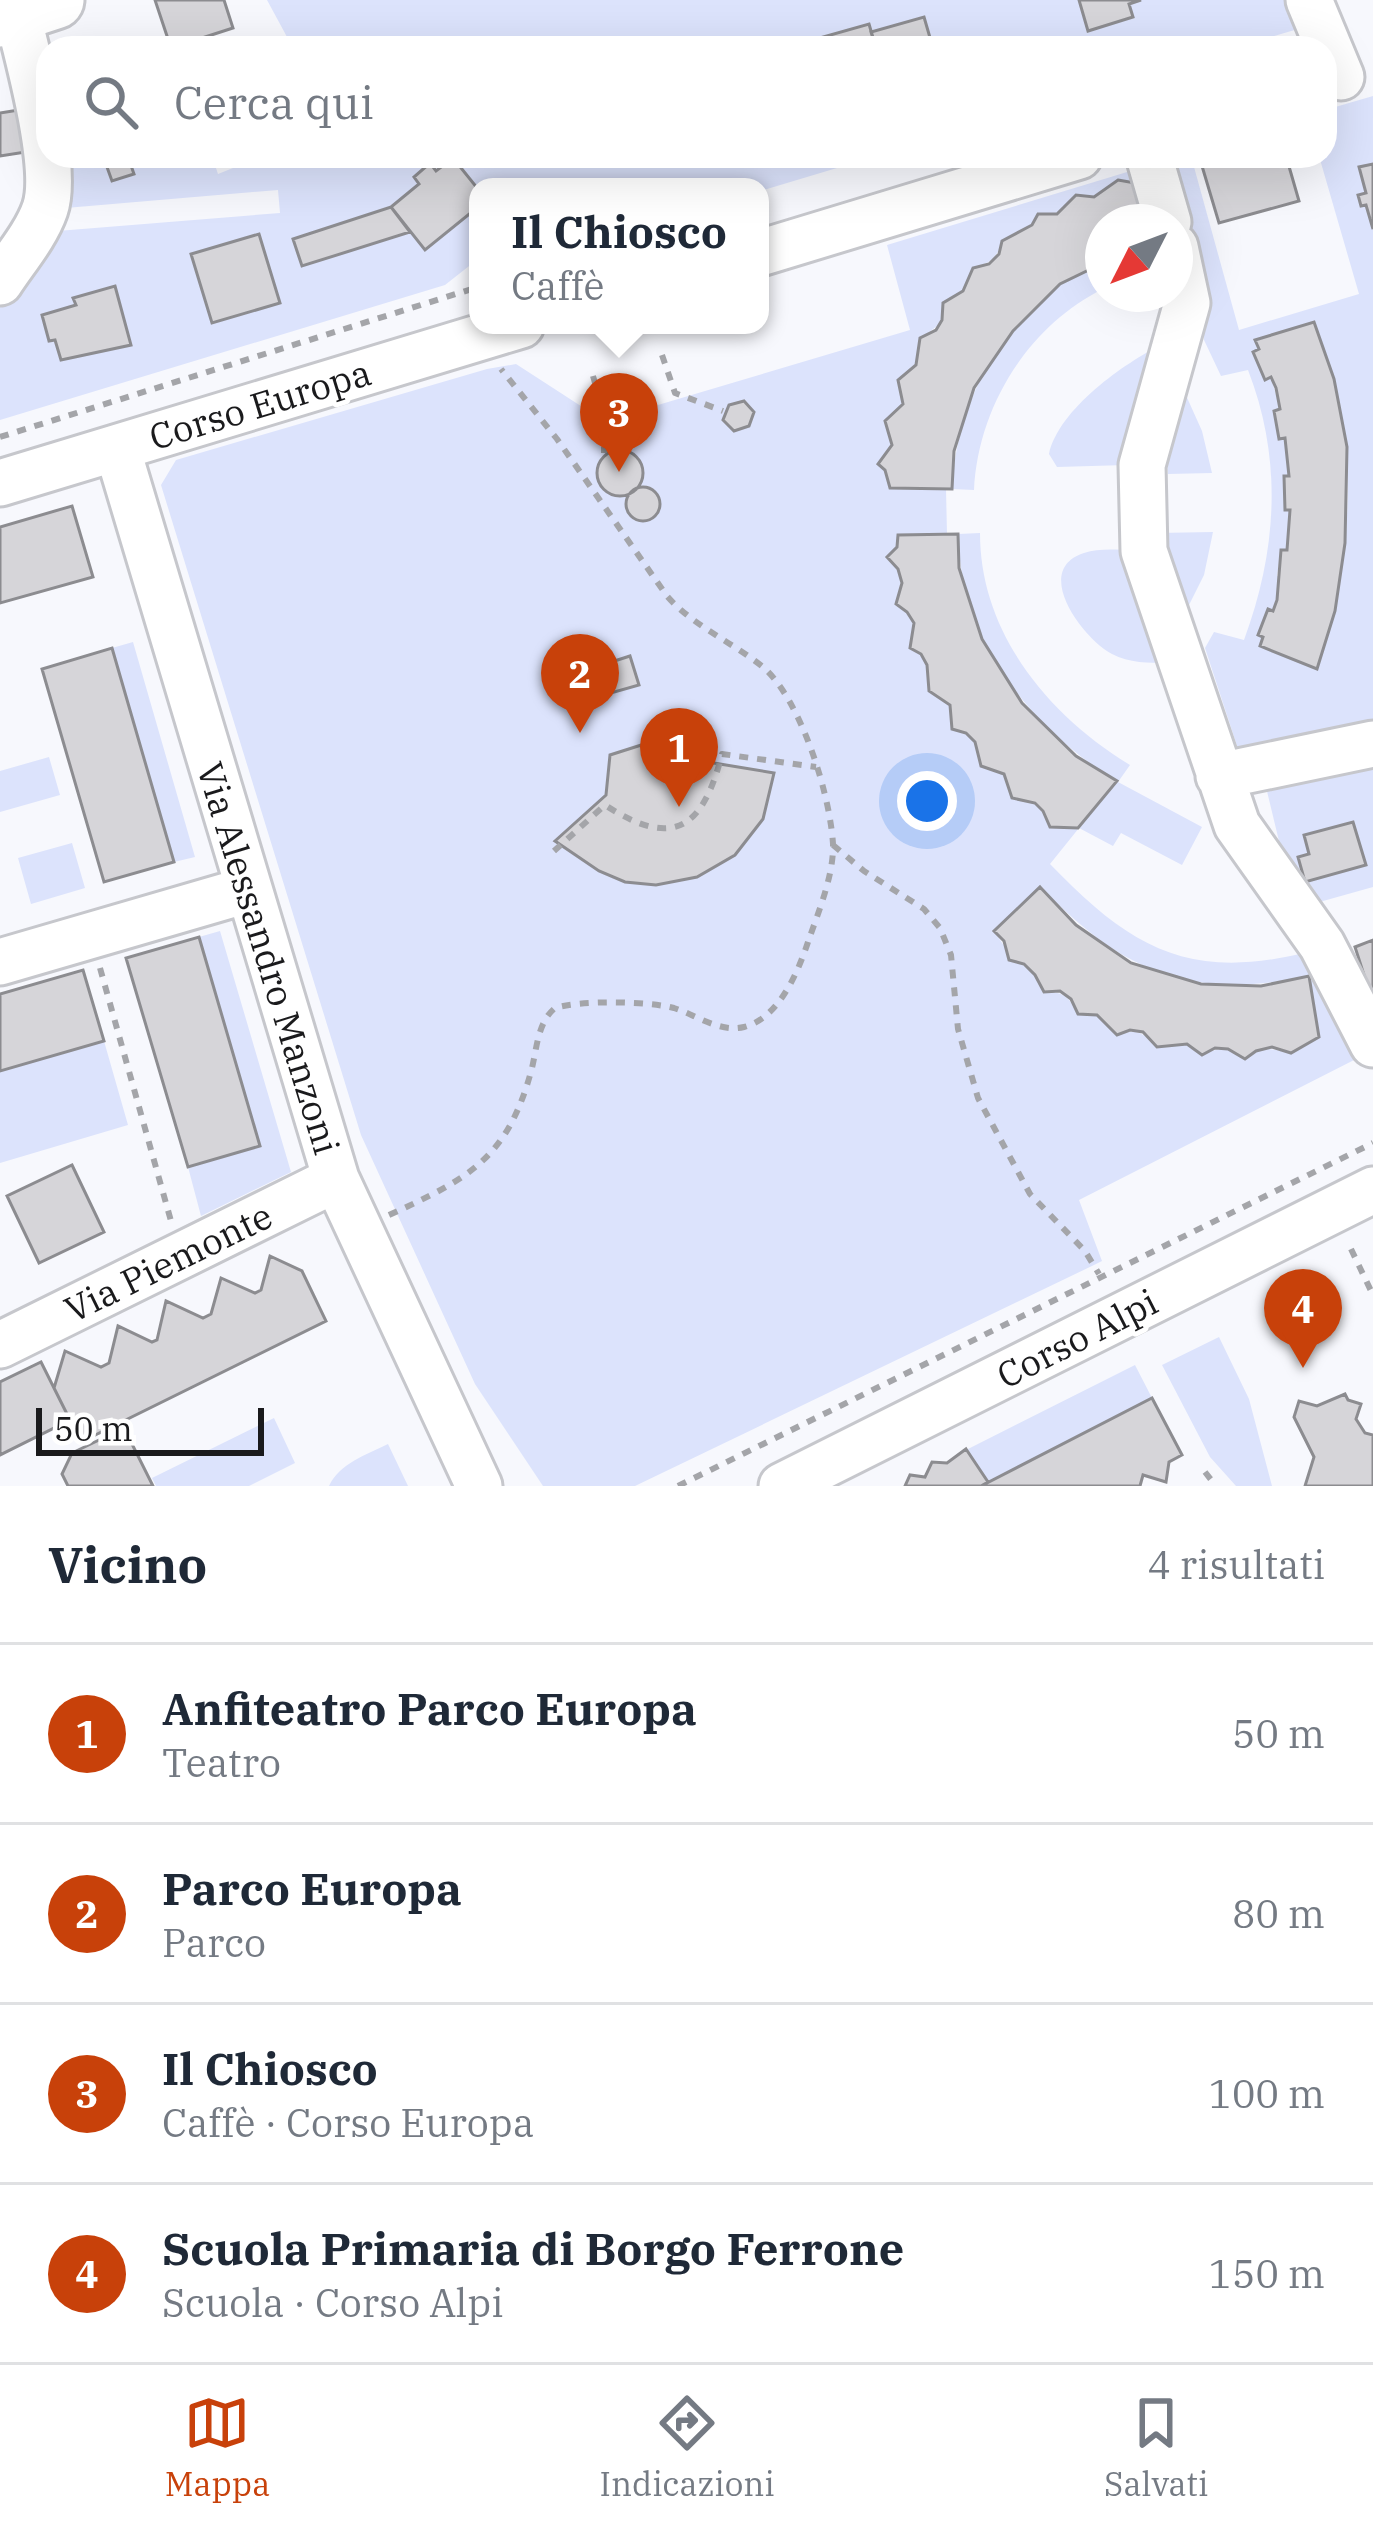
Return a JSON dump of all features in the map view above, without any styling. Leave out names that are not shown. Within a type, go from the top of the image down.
[{"type":"street","points":[[1309,0],[1327,36]]},
{"type":"street","points":[[24,10],[36,90]]},
{"type":"street","points":[[0,282],[40,221],[48,201],[47,168]]},
{"type":"street","points":[[769,250],[1039,168]]},
{"type":"street","points":[[1153,168],[1163,204]]},
{"type":"street","points":[[1184,312],[1142,465],[1142,536],[1244,838],[1322,945],[1373,1044]]},
{"type":"street","name":"Corso Europa","points":[[0,484],[491,334]]},
{"type":"street","name":"Via Alessandro Manzoni","points":[[117,448],[336,1179],[472,1468],[495,1486]]},
{"type":"street","points":[[1220,776],[1373,744]]},
{"type":"street","points":[[0,962],[247,890]]},
{"type":"street","name":"Via Piemonte","points":[[0,1345],[336,1179]]},
{"type":"street","name":"Corso Alpi","points":[[782,1486],[1373,1190]]},
{"type":"path","points":[[0,437],[469,290]]},
{"type":"path","points":[[662,355],[675,393],[723,411]]},
{"type":"path","points":[[386,1216],[449,1186],[495,1150],[509,1133],[545,1017],[561,1006],[661,1006],[733,1029],[759,1020],[781,998],[802,961],[833,844],[800,716],[782,688],[761,666],[667,596],[557,439],[502,372]]},
{"type":"path","points":[[593,376],[604,414],[604,453]]},
{"type":"path","points":[[554,850],[605,805],[644,828],[679,824],[693,816],[712,794],[722,754],[816,766]]},
{"type":"path","points":[[833,844],[864,871],[924,909],[940,928],[952,955],[958,1029],[978,1098],[1030,1194],[1084,1251],[1099,1274]]},
{"type":"path","points":[[91,935],[181,1256]]},
{"type":"path","points":[[678,1486],[1373,1143]]},
{"type":"path","points":[[1351,1249],[1373,1294]]},
{"type":"path","points":[[1205,1472],[1216,1486]]},
{"type":"shaded area","points":[[267,0],[1286,0],[1298,29],[1274,36],[286,36]]},
{"type":"shaded area","points":[[1373,96],[1373,727],[1240,755],[1205,648],[1214,632],[1244,640],[1255,607],[1272,505],[1267,438],[1248,370],[1221,376],[1204,340],[1203,311],[1193,276],[1193,204],[1173,204],[1163,168],[1194,168],[1239,330],[1359,294],[1322,168],[1337,168],[1337,106]],"holes":[[[1314,322],[1340,407],[1346,451],[1345,539],[1330,626],[1317,668],[1260,646],[1263,637],[1258,635],[1268,610],[1273,611],[1281,577],[1277,576],[1281,550],[1287,550],[1290,510],[1285,509],[1284,477],[1289,476],[1285,438],[1279,438],[1274,411],[1280,409],[1271,377],[1265,379],[1256,341]]]},
{"type":"shaded area","points":[[56,168],[107,168],[112,181],[134,174],[132,168],[216,168],[218,174],[233,168],[837,168],[769,188],[769,178],[469,178],[469,266],[445,285],[0,420],[0,300],[45,232],[280,213],[278,190],[54,209]]},
{"type":"shaded area","points":[[1137,169],[1141,184],[1094,197],[1076,195],[1057,214],[1038,214],[1032,225],[1002,241],[992,259],[973,268],[946,317],[920,338],[903,404],[895,413],[892,445],[879,465],[890,487],[946,489],[947,534],[898,536],[901,592],[914,623],[910,647],[921,654],[966,733],[1009,782],[1012,798],[1036,805],[1050,826],[1079,827],[1116,781],[1055,735],[1006,677],[986,644],[971,609],[958,534],[980,533],[992,604],[1024,668],[1072,722],[1130,765],[1118,782],[1202,827],[1182,865],[1121,833],[1113,846],[1079,828],[1050,864],[1107,917],[1163,950],[1226,963],[1304,953],[1358,1058],[1079,1200],[1102,1261],[635,1486],[543,1486],[475,1384],[361,1135],[161,485],[176,460],[487,369],[516,364],[604,421],[910,330],[887,245]],"holes":[[[1041,887],[1100,940],[1161,973],[1229,985],[1309,976],[1319,1037],[1291,1053],[1245,1048],[1202,1055],[1187,1044],[1157,1047],[1139,1033],[1118,1035],[1097,1015],[1078,1014],[1065,996],[1043,992],[1035,975],[1009,953],[994,931]]]},
{"type":"shaded area","points":[[1085,272],[1085,300],[1052,324],[1012,372],[985,429],[974,490],[952,489],[961,430],[983,375],[1016,326],[1065,282]]},
{"type":"shaded area","points":[[1163,344],[1126,465],[1057,467],[1049,454],[1055,437],[1079,404],[1112,375]]},
{"type":"shaded area","points":[[1180,382],[1202,431],[1212,473],[1168,474],[1167,465],[1155,466]]},
{"type":"shaded area","points":[[1213,532],[1204,575],[1181,621],[1157,533]]},
{"type":"shaded area","points":[[1131,550],[1167,663],[1112,654],[1088,634],[1067,604],[1062,574],[1069,562],[1084,553]]},
{"type":"shaded area","points":[[133,642],[195,857],[174,862],[112,648]]},
{"type":"shaded area","points":[[49,757],[60,795],[0,812],[0,771]]},
{"type":"shaded area","points":[[1373,761],[1373,887],[1316,903],[1285,866],[1265,783]]},
{"type":"shaded area","points":[[72,843],[85,888],[31,904],[18,858]]},
{"type":"shaded area","points":[[220,931],[291,1172],[201,1216],[188,1167],[260,1145],[199,937]]},
{"type":"shaded area","points":[[104,1041],[128,1125],[0,1163],[0,1071]]},
{"type":"shaded area","points":[[1219,1337],[1249,1399],[1272,1486],[1236,1486],[1210,1457],[1162,1365]]},
{"type":"shaded area","points":[[1135,1365],[1152,1398],[988,1482],[966,1450]]},
{"type":"shaded area","points":[[274,1418],[295,1463],[249,1486],[156,1486],[152,1478]]},
{"type":"shaded area","points":[[388,1444],[408,1486],[329,1486],[347,1466]]},
{"type":"building","points":[[155,0],[224,0],[233,28],[208,36],[167,36]]},
{"type":"building","points":[[1079,0],[1141,0],[1129,4],[1133,17],[1088,31]]},
{"type":"building","points":[[924,17],[930,36],[872,36],[871,32]]},
{"type":"building","points":[[869,24],[872,36],[827,36]]},
{"type":"building","points":[[25,109],[32,151],[0,156],[0,113]]},
{"type":"building","points":[[1373,164],[1373,229],[1358,195],[1366,193],[1359,167]]},
{"type":"building","points":[[107,168],[132,168],[134,174],[112,181]]},
{"type":"building","points":[[424,168],[461,168],[469,178],[469,214],[425,250],[391,207],[419,184],[414,177]]},
{"type":"building","points":[[1203,168],[1289,168],[1299,201],[1219,223]]},
{"type":"building","points":[[1118,180],[1141,184],[1146,204],[1085,204],[1085,272],[1060,284],[1013,331],[974,388],[954,451],[952,489],[890,488],[878,464],[892,445],[885,421],[903,404],[898,380],[916,365],[920,338],[936,330],[943,303],[963,291],[973,268],[989,264],[999,254],[1002,241],[1032,225],[1038,214],[1057,214],[1076,195],[1094,197]]},
{"type":"building","points":[[391,207],[410,232],[302,266],[293,239]]},
{"type":"building","points":[[259,234],[280,303],[212,323],[191,254]]},
{"type":"building","points":[[115,286],[131,345],[61,360],[55,340],[49,341],[42,315],[76,305],[73,298]]},
{"type":"building","points":[[1314,322],[1334,379],[1347,447],[1345,543],[1335,611],[1317,669],[1260,646],[1263,637],[1258,635],[1268,609],[1273,611],[1277,600],[1290,510],[1285,510],[1284,476],[1289,476],[1285,438],[1279,439],[1274,411],[1280,409],[1276,388],[1271,377],[1265,380],[1253,352],[1259,349],[1255,340]]},
{"type":"building","points":[[744,401],[754,412],[749,426],[734,431],[723,420],[729,405]]},
{"type":"building","points":[[620,450],[636,457],[643,473],[636,489],[620,496],[604,489],[597,473],[604,457]]},
{"type":"building","points":[[643,487],[655,492],[660,504],[655,516],[643,521],[631,516],[626,504],[631,492]]},
{"type":"building","points":[[72,506],[93,577],[0,603],[0,527]]},
{"type":"building","points":[[958,534],[959,568],[982,639],[1022,703],[1076,756],[1117,781],[1078,828],[1050,827],[1035,803],[1012,798],[1004,774],[981,766],[975,742],[952,729],[950,705],[929,691],[927,665],[910,648],[914,623],[896,604],[902,583],[887,557],[897,547],[898,535]]},
{"type":"building","points":[[594,644],[603,672],[575,680],[567,652]]},
{"type":"building","points":[[112,648],[174,862],[104,882],[42,669]]},
{"type":"building","points":[[630,656],[639,685],[611,693],[602,665]]},
{"type":"building","points":[[679,733],[708,762],[774,773],[763,819],[735,855],[697,877],[656,885],[625,882],[599,871],[555,841],[606,795],[610,755]]},
{"type":"building","points":[[1353,822],[1366,865],[1305,882],[1298,857],[1309,854],[1304,835]]},
{"type":"building","points":[[1040,887],[1076,925],[1131,963],[1201,984],[1261,986],[1309,976],[1319,1037],[1291,1053],[1272,1047],[1245,1059],[1228,1049],[1215,1048],[1202,1055],[1187,1044],[1157,1047],[1143,1032],[1117,1035],[1097,1015],[1078,1014],[1071,999],[1060,991],[1044,992],[1024,964],[1009,960],[1004,941],[994,931]]},
{"type":"building","points":[[199,937],[260,1146],[188,1167],[126,958]]},
{"type":"building","points":[[1373,940],[1373,1003],[1355,947]]},
{"type":"building","points":[[83,970],[104,1041],[0,1071],[0,994]]},
{"type":"building","points":[[72,1165],[104,1232],[39,1263],[7,1196]]},
{"type":"building","points":[[270,1256],[302,1271],[326,1321],[81,1442],[54,1388],[65,1351],[101,1367],[109,1363],[118,1326],[157,1340],[166,1301],[203,1318],[211,1314],[221,1278],[255,1293],[261,1290]]},
{"type":"building","points":[[41,1362],[70,1420],[0,1455],[0,1382]]},
{"type":"building","points":[[1345,1394],[1361,1404],[1356,1419],[1365,1433],[1373,1435],[1373,1486],[1305,1486],[1314,1457],[1294,1417],[1299,1401],[1317,1406]]},
{"type":"building","points":[[1152,1398],[1182,1455],[1169,1462],[1166,1482],[1143,1475],[1140,1486],[981,1486]]},
{"type":"building","points":[[124,1428],[153,1486],[68,1486],[62,1474],[72,1453]]},
{"type":"building","points":[[966,1449],[988,1482],[981,1486],[905,1486],[910,1475],[925,1477],[932,1462],[947,1463]]},
{"type":"place","name":"Il Chiosco","points":[[619,472]]},
{"type":"place","name":"Parco Europa","points":[[580,733]]},
{"type":"place","name":"Anfiteatro Parco Europa","points":[[679,807]]},
{"type":"place","name":"Scuola Primaria di Borgo Ferrone","points":[[1303,1368]]}]
